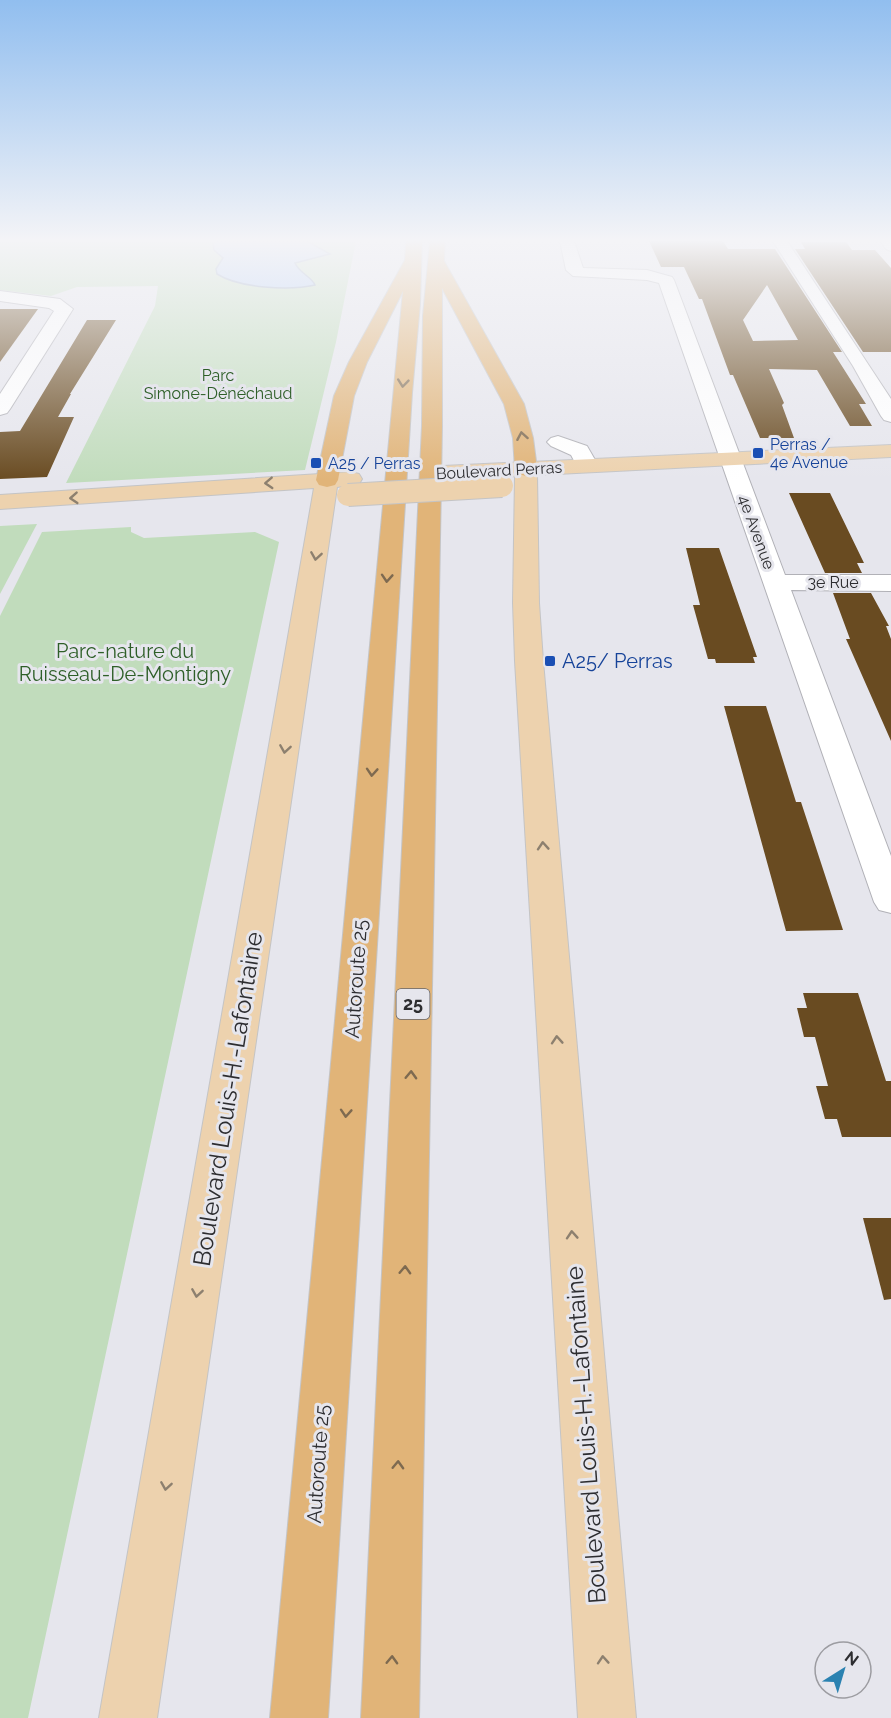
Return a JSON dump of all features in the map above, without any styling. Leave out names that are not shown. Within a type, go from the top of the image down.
[{"type":"highway","points":[[337,488],[344,396],[378,321]]},
{"type":"highway","name":"Autoroute 25","points":[[298,1718],[400,415],[409,321]]},
{"type":"highway","name":"25","points":[[390,1718],[432,426],[432,321]]},
{"type":"highway","points":[[469,321],[514,404],[522,438],[515,478]]},
{"type":"main road","name":"Boulevard Perras","points":[[0,502],[734,468],[891,451]]},
{"type":"main road","name":"Boulevard Perras","points":[[515,478],[587,465],[891,470]]},
{"type":"main road","name":"Boulevard Louis-H.-Lafontaine","points":[[515,478],[607,1718]]},
{"type":"main road","name":"Boulevard Perras","points":[[0,518],[337,488]]},
{"type":"main road","name":"Boulevard Louis-H.-Lafontaine","points":[[128,1718],[337,488]]},
{"type":"street","points":[[0,409],[56,321]]},
{"type":"street","name":"4e Avenue","points":[[681,321],[891,902]]},
{"type":"street","points":[[833,321],[891,416]]},
{"type":"street","points":[[862,366],[881,366]]},
{"type":"street","points":[[558,442],[579,451],[587,465]]},
{"type":"street","name":"3e Rue","points":[[775,582],[891,583]]},
{"type":"green space","name":"Parc Simone-Dénéchaud","points":[[147,321],[340,321],[305,470],[66,483]]},
{"type":"green space","points":[[37,524],[0,594],[0,526]]},
{"type":"green space","name":"Parc-nature du Ruisseau-De-Montigny","points":[[131,527],[131,532],[144,538],[255,532],[279,542],[28,1718],[0,1718],[0,616],[42,532]]},
{"type":"building","points":[[0,321],[29,321],[0,362]]},
{"type":"building","points":[[86,321],[115,321],[58,417],[74,417],[47,477],[0,479],[0,432],[20,431]]},
{"type":"building","points":[[710,321],[744,321],[753,341],[798,340],[787,321],[822,321],[842,352],[833,352],[866,404],[859,404],[872,426],[850,426],[817,370],[769,369],[784,403],[782,405],[794,438],[760,438],[733,375],[730,375]]},
{"type":"building","points":[[843,321],[891,321],[891,352],[863,352]]},
{"type":"building","points":[[789,493],[830,493],[864,563],[857,563],[862,573],[825,573]]},
{"type":"building","points":[[686,548],[719,548],[757,657],[753,657],[755,663],[716,663],[715,659],[708,659],[693,605],[700,605]]},
{"type":"building","points":[[833,593],[871,593],[889,626],[886,626],[891,639],[891,741],[846,639],[850,639]]},
{"type":"building","points":[[724,706],[766,706],[796,802],[801,802],[843,930],[786,931]]},
{"type":"building","points":[[803,993],[858,993],[886,1081],[891,1081],[891,1137],[842,1137],[837,1119],[825,1119],[816,1086],[828,1086],[815,1037],[804,1037],[797,1008],[807,1008]]},
{"type":"building","points":[[863,1218],[891,1218],[891,1299],[884,1300]]},
{"type":"place","name":"Perras / 4e Avenue","points":[[758,453]]},
{"type":"place","name":"A25 / Perras","points":[[316,463]]},
{"type":"place","name":"A25/ Perras","points":[[550,661]]}]
